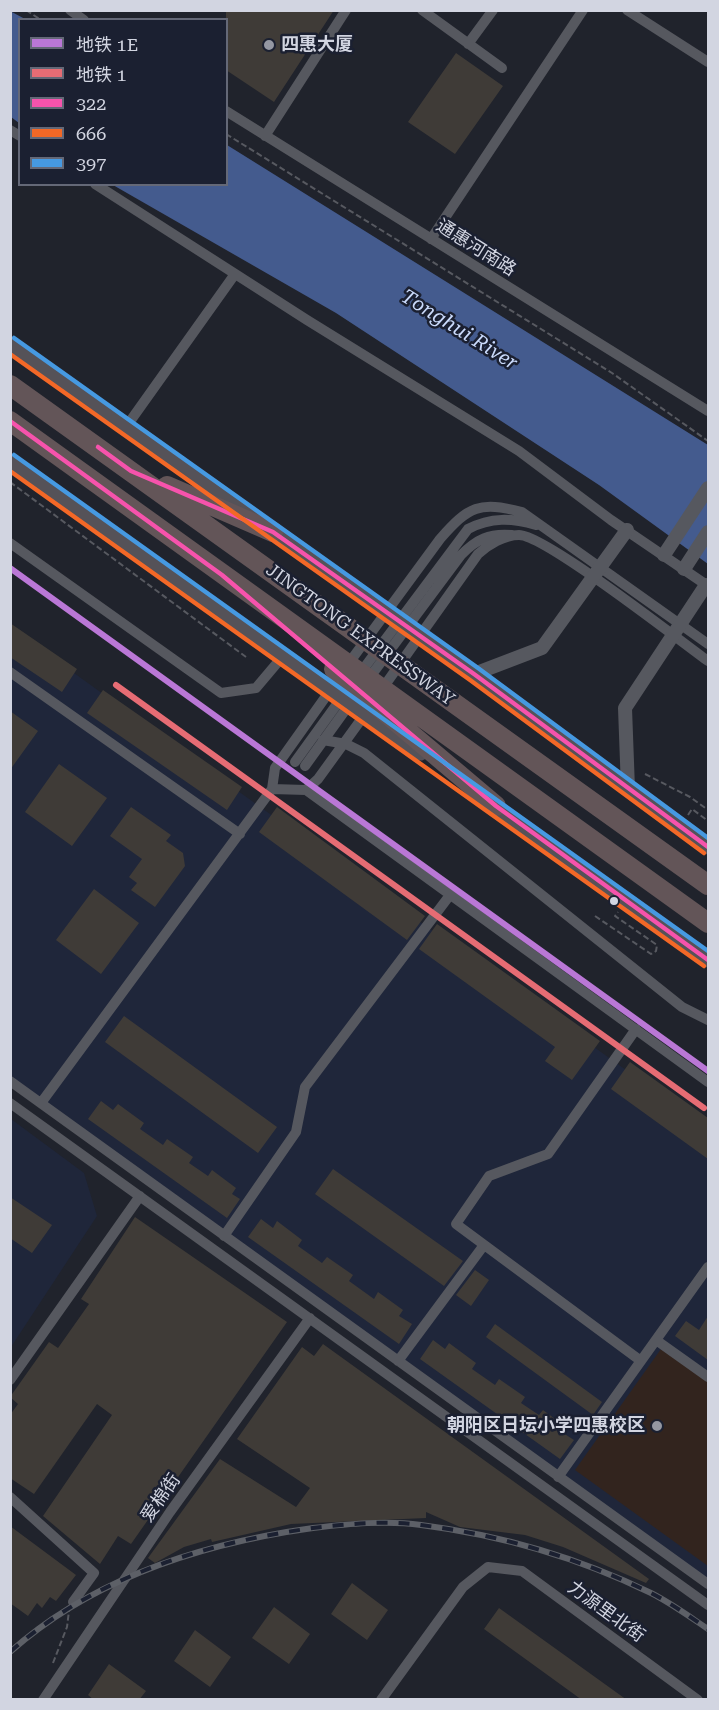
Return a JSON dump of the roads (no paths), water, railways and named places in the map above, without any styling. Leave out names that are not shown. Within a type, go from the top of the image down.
[{"type":"highway","name":"JINGTONG EXPRESSWAY","points":[[10,385],[708,885]]},
{"type":"highway","points":[[10,421],[222,575],[496,807]]},
{"type":"highway","points":[[131,471],[273,532]]},
{"type":"highway","name":"JINGTONG EXPRESSWAY","points":[[222,575],[708,923]]},
{"type":"main road","points":[[10,344],[474,674],[708,847]]},
{"type":"main road","points":[[10,461],[708,960]]},
{"type":"street","points":[[265,136],[346,10]]},
{"type":"street","points":[[422,10],[502,68]]},
{"type":"street","points":[[468,44],[493,10]]},
{"type":"street","points":[[431,240],[583,10]]},
{"type":"street","points":[[627,10],[708,62]]},
{"type":"street","name":"通惠河南路","points":[[228,112],[708,411]]},
{"type":"street","points":[[98,186],[519,451],[707,585],[625,708],[628,789]]},
{"type":"street","points":[[126,427],[235,274]]},
{"type":"street","points":[[664,555],[708,488]]},
{"type":"street","points":[[41,1103],[272,789],[274,768],[283,754],[440,539],[458,519],[480,506],[500,506],[522,512],[708,644]]},
{"type":"street","points":[[545,528],[518,519],[484,520],[468,529],[300,764],[324,740],[461,555],[474,542],[485,536],[519,535],[551,548],[708,661]]},
{"type":"street","points":[[474,674],[542,648],[627,530]]},
{"type":"street","points":[[684,569],[708,532]]},
{"type":"street","points":[[306,790],[318,779],[478,554],[489,544],[519,535]]},
{"type":"street","points":[[10,543],[221,693],[256,688],[283,656]]},
{"type":"street","points":[[10,672],[240,834]]},
{"type":"street","points":[[324,740],[346,744],[364,753],[682,1006],[708,1020]]},
{"type":"street","points":[[272,789],[306,790],[708,1082]]},
{"type":"street","points":[[224,1236],[296,1132],[305,1087],[450,895]]},
{"type":"street","points":[[636,1029],[548,1154],[489,1176],[456,1224],[641,1361]]},
{"type":"street","points":[[10,1081],[708,1584]]},
{"type":"street","points":[[10,1103],[708,1605]]},
{"type":"street","points":[[10,1380],[140,1196]]},
{"type":"street","points":[[398,1361],[484,1245]]},
{"type":"street","points":[[558,1477],[708,1267]]},
{"type":"street","name":"爱棉街","points":[[43,1700],[170,1512],[310,1318]]},
{"type":"street","points":[[656,1340],[708,1377]]},
{"type":"street","points":[[10,1497],[94,1573],[73,1602]]},
{"type":"street","name":"力源里北街","points":[[381,1700],[463,1587],[488,1567],[522,1571],[698,1700]]},
{"type":"water","points":[[10,11],[23,18],[18,18],[18,122],[11,117]]},
{"type":"water","name":"Tonghui River","points":[[228,146],[708,445],[708,564],[599,485],[336,313],[115,186],[228,186]]},
{"type":"railway","points":[[10,1652],[77,1603],[152,1568],[231,1543],[313,1528],[367,1523],[394,1523],[451,1529],[510,1542],[568,1559],[651,1593],[708,1629]]},
{"type":"metro line","name":"1E","points":[[10,568],[708,1071]]},
{"type":"metro line","name":"1","points":[[116,685],[704,1108]]},
{"type":"place","name":"四惠大厦","points":[[269,45]]},
{"type":"place","name":"朝阳区日坛小学四惠校区","points":[[657,1426]]}]
